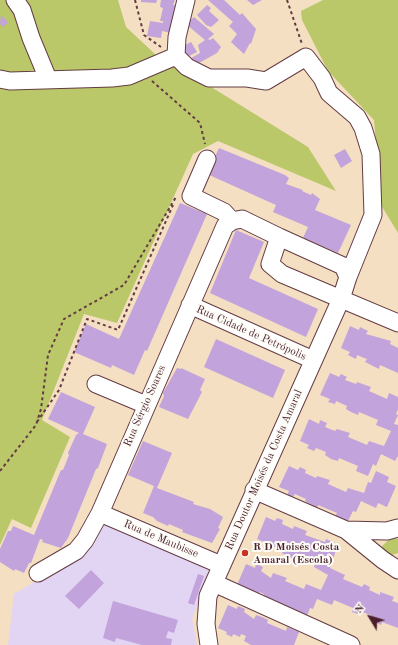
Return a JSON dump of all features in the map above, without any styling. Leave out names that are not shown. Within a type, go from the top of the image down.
[{"type":"street","points":[[15,0],[22,10],[31,38],[48,79]]},
{"type":"street","points":[[0,79],[10,81],[48,79],[87,80],[128,76],[170,53],[177,37],[186,0]]},
{"type":"street","points":[[170,53],[187,66],[209,78],[247,78],[266,81],[306,57],[322,78],[328,93],[357,118],[363,128],[371,154],[373,215],[348,277],[341,299]]},
{"type":"street","points":[[207,159],[191,196],[224,212],[232,221],[242,219],[344,266],[348,277]]},
{"type":"street","name":"Rua Sérgio Soares","points":[[38,574],[76,551],[85,540],[100,513],[225,226],[232,221]]},
{"type":"street","points":[[279,237],[270,264],[282,274],[398,323]]},
{"type":"street","name":"Rua Doutor Moisés da Costa Amaral","points":[[209,645],[206,624],[208,596],[254,490],[341,299]]},
{"type":"street","name":"Rua Cidade de Petrópolis","points":[[190,305],[313,360]]},
{"type":"street","points":[[96,384],[146,405]]},
{"type":"street","points":[[254,490],[346,530],[383,560],[398,570]]},
{"type":"street","name":"Rua de Maubisse","points":[[100,513],[221,565]]},
{"type":"street","points":[[346,530],[392,529]]},
{"type":"street","points":[[383,560],[377,549],[379,539],[392,529]]},
{"type":"street","points":[[214,583],[351,645]]},
{"type":"path","points":[[135,0],[144,34],[170,53]]},
{"type":"path","points":[[286,0],[306,57]]},
{"type":"path","points":[[141,70],[200,123],[207,159]]},
{"type":"path","points":[[0,471],[36,425],[59,390],[87,319],[118,330],[177,197],[124,285],[64,319],[48,355],[41,409],[36,425]]},
{"type":"shaded area","points":[[105,524],[211,569],[192,619],[197,645],[8,645],[14,594],[83,553]]},
{"type":"green space","points":[[0,0],[118,0],[126,27],[154,53],[165,67],[172,66],[195,77],[308,147],[336,191],[218,141],[193,154],[117,323],[84,314],[42,420],[70,437],[31,528],[12,519],[0,545]]},
{"type":"green space","points":[[323,0],[398,0],[398,233],[381,205],[374,120],[328,71],[302,20],[301,11]]},
{"type":"green space","points":[[392,537],[398,539],[398,553],[389,556],[385,554],[382,546]]},
{"type":"building","points":[[141,0],[157,0],[156,3],[141,2]]},
{"type":"building","points":[[161,0],[175,0],[173,5],[178,5],[175,34],[162,31],[161,38],[147,36],[150,21],[163,23],[163,21],[160,21],[163,8],[160,7]]},
{"type":"building","points":[[208,0],[224,0],[240,15],[242,13],[256,29],[251,44],[250,43],[244,54],[231,42],[237,34],[229,26],[233,22]]},
{"type":"building","points":[[247,0],[262,0],[253,5]]},
{"type":"building","points":[[207,5],[211,8],[209,11],[219,20],[211,27],[206,25],[197,15]]},
{"type":"building","points":[[1,15],[8,22],[3,27],[0,24]]},
{"type":"building","points":[[194,17],[214,34],[208,39],[210,40],[213,38],[221,47],[217,53],[199,63],[204,71],[186,61],[200,53],[198,45],[205,40],[186,24]]},
{"type":"building","points":[[191,42],[197,52],[185,58],[180,48]]},
{"type":"building","points":[[219,148],[285,175],[289,178],[286,184],[303,190],[302,191],[311,195],[312,193],[320,199],[315,210],[351,225],[338,253],[303,238],[308,227],[273,212],[276,205],[207,174]]},
{"type":"building","points":[[345,149],[352,161],[341,168],[334,155]]},
{"type":"building","points":[[180,203],[207,214],[147,351],[145,350],[134,375],[112,365],[111,368],[74,352],[86,324],[119,339]]},
{"type":"building","points":[[236,230],[264,242],[249,278],[318,309],[306,337],[210,293]]},
{"type":"building","points":[[350,326],[359,330],[360,327],[368,331],[366,334],[391,341],[390,344],[398,348],[398,373],[380,365],[379,369],[365,362],[367,359],[357,355],[356,359],[348,355],[350,352],[341,348]]},
{"type":"building","points":[[216,339],[285,370],[273,398],[204,367]]},
{"type":"building","points":[[177,368],[181,368],[205,379],[200,390],[202,392],[188,419],[159,407],[164,396],[163,393]]},
{"type":"building","points":[[330,373],[339,377],[341,374],[347,377],[345,380],[371,387],[369,391],[387,399],[389,393],[398,397],[398,409],[396,414],[398,415],[394,424],[398,425],[398,456],[395,461],[381,454],[376,466],[373,464],[368,476],[356,471],[358,466],[339,458],[338,461],[331,459],[325,455],[326,452],[316,448],[314,451],[307,448],[309,445],[300,441],[309,419],[319,424],[320,420],[327,423],[325,427],[335,431],[337,429],[350,433],[348,437],[367,445],[369,441],[384,446],[391,431],[376,425],[378,420],[359,412],[358,415],[351,412],[346,409],[347,406],[336,401],[335,404],[328,402],[330,399],[320,395]]},
{"type":"building","points":[[61,392],[95,407],[83,434],[107,444],[68,538],[61,548],[42,542],[43,540],[40,539],[31,563],[29,563],[24,573],[15,569],[14,571],[0,562],[0,549],[8,531],[11,531],[13,526],[34,535],[61,470],[63,470],[69,455],[68,453],[76,435],[79,433],[48,419]]},
{"type":"building","points":[[143,441],[172,453],[157,488],[194,502],[193,504],[210,509],[223,517],[218,528],[220,529],[212,543],[182,532],[183,530],[169,524],[168,526],[143,513],[154,486],[128,475]]},
{"type":"building","points":[[289,466],[298,470],[300,467],[306,470],[305,473],[316,478],[317,476],[330,480],[328,484],[346,492],[348,488],[364,493],[368,482],[371,483],[376,471],[389,477],[387,482],[396,486],[387,507],[378,503],[376,508],[361,501],[356,512],[353,511],[347,523],[335,517],[337,513],[318,505],[317,508],[305,501],[306,499],[295,494],[293,497],[287,495],[289,491],[279,487]]},
{"type":"building","points":[[266,517],[275,521],[277,518],[283,520],[282,524],[293,529],[294,526],[307,531],[305,535],[325,542],[326,539],[338,544],[330,568],[345,575],[343,579],[362,587],[364,584],[370,587],[369,590],[380,595],[380,592],[394,597],[392,601],[398,603],[398,628],[382,622],[381,625],[369,619],[371,615],[359,611],[358,614],[352,612],[353,608],[334,600],[332,605],[317,599],[313,609],[310,608],[305,621],[263,599],[264,594],[259,592],[259,594],[237,585],[246,564],[255,568],[256,564],[263,567],[261,571],[271,578],[273,573],[287,578],[285,581],[304,589],[306,584],[321,590],[328,575],[314,567],[315,564],[296,556],[295,559],[288,557],[282,553],[284,550],[273,546],[271,549],[265,546],[266,543],[257,539]]},
{"type":"building","points":[[91,570],[104,583],[79,609],[65,596]]},
{"type":"building","points":[[198,574],[204,576],[194,605],[188,603]]},
{"type":"building","points":[[113,601],[178,620],[174,633],[168,631],[166,638],[172,639],[171,645],[142,645],[116,638],[115,642],[103,638]]},
{"type":"building","points":[[228,605],[237,609],[238,606],[245,609],[244,612],[254,619],[256,615],[268,620],[267,623],[286,631],[287,627],[299,632],[294,645],[251,645],[244,641],[246,636],[241,634],[240,637],[233,634],[232,637],[226,634],[227,632],[218,628]]},
{"type":"place","name":"R D Moisés Costa Amaral (Escola)","points":[[245,553]]}]
